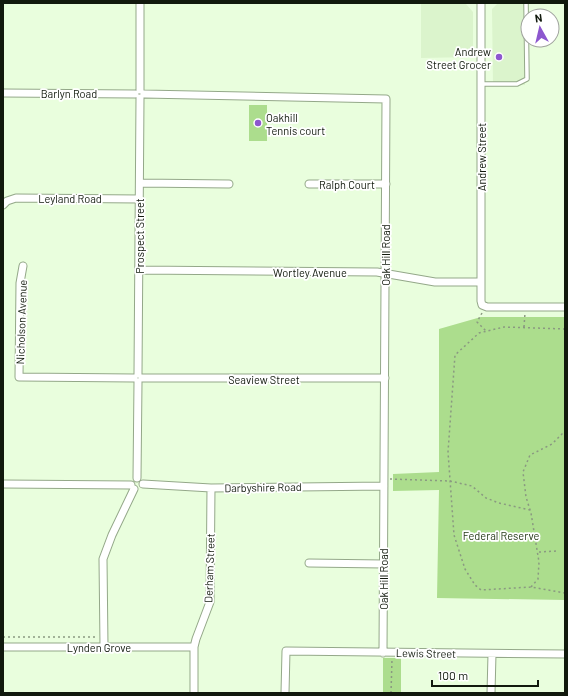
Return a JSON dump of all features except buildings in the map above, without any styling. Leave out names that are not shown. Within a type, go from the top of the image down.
[{"type":"street","name":"Prospect Street","points":[[137,478],[140,199],[140,3]]},
{"type":"street","name":"Andrew Street","points":[[481,3],[480,301],[482,305],[487,307]]},
{"type":"street","name":"Barlyn Road","points":[[3,93],[140,94]]},
{"type":"street","name":"Oak Hill Road","points":[[140,94],[386,99],[383,653]]},
{"type":"street","points":[[140,183],[229,184]]},
{"type":"street","name":"Ralph Court","points":[[309,184],[386,184]]},
{"type":"street","name":"Leyland Road","points":[[3,205],[7,201],[16,198],[140,199]]},
{"type":"street","name":"Nicholson Avenue","points":[[19,377],[20,283],[24,266]]},
{"type":"street","name":"Wortley Avenue","points":[[139,270],[377,272],[435,282],[480,282]]},
{"type":"street","points":[[487,307],[565,307]]},
{"type":"street","name":"Seaview Street","points":[[19,377],[385,378]]},
{"type":"street","points":[[3,484],[132,487],[137,490],[141,489],[143,484],[142,480],[137,478],[132,480],[132,487],[103,559],[104,646]]},
{"type":"street","name":"Darbyshire Road","points":[[143,484],[211,488],[384,483]]},
{"type":"street","name":"Derham Street","points":[[194,693],[194,647],[210,602],[211,488]]},
{"type":"street","points":[[309,563],[383,564]]},
{"type":"street","name":"Lynden Grove","points":[[3,647],[194,647]]},
{"type":"street","name":"Lewis Street","points":[[286,693],[286,651],[565,654]]},
{"type":"street","points":[[491,693],[492,654]]},
{"type":"lane","points":[[481,84],[517,84],[527,79],[526,3]]},
{"type":"path","points":[[486,332],[476,322],[487,307]]},
{"type":"path","points":[[524,327],[525,307]]},
{"type":"path","points":[[565,329],[504,327],[479,334],[455,355],[448,452],[454,535],[466,569],[475,586],[481,590],[531,587],[565,593]]},
{"type":"path","points":[[531,587],[538,579],[539,562],[530,510],[526,497],[523,472],[530,455],[552,444],[565,431]]},
{"type":"path","points":[[384,483],[450,481],[472,486],[486,498],[499,503],[530,510]]},
{"type":"path","points":[[538,552],[557,551]]},
{"type":"path","points":[[3,637],[97,637]]},
{"type":"path","points":[[391,693],[392,653]]},
{"type":"shaded area","points":[[421,4],[466,4],[473,12],[473,57],[421,58]]},
{"type":"shaded area","points":[[497,4],[524,4],[524,8],[520,8],[520,48],[525,48],[525,85],[493,86],[492,9]]},
{"type":"green space","name":"Oakhill Tennis court","points":[[249,105],[267,105],[267,141],[249,141]]},
{"type":"green space","name":"Federal Reserve","points":[[481,317],[565,317],[565,600],[437,598],[439,490],[393,491],[393,474],[439,472],[439,329]]},
{"type":"green space","points":[[383,658],[401,658],[401,693],[383,693]]},
{"type":"place","name":"Andrew Street Grocer","points":[[499,57]]},
{"type":"place","name":"Oakhill Tennis court","points":[[258,123]]}]
